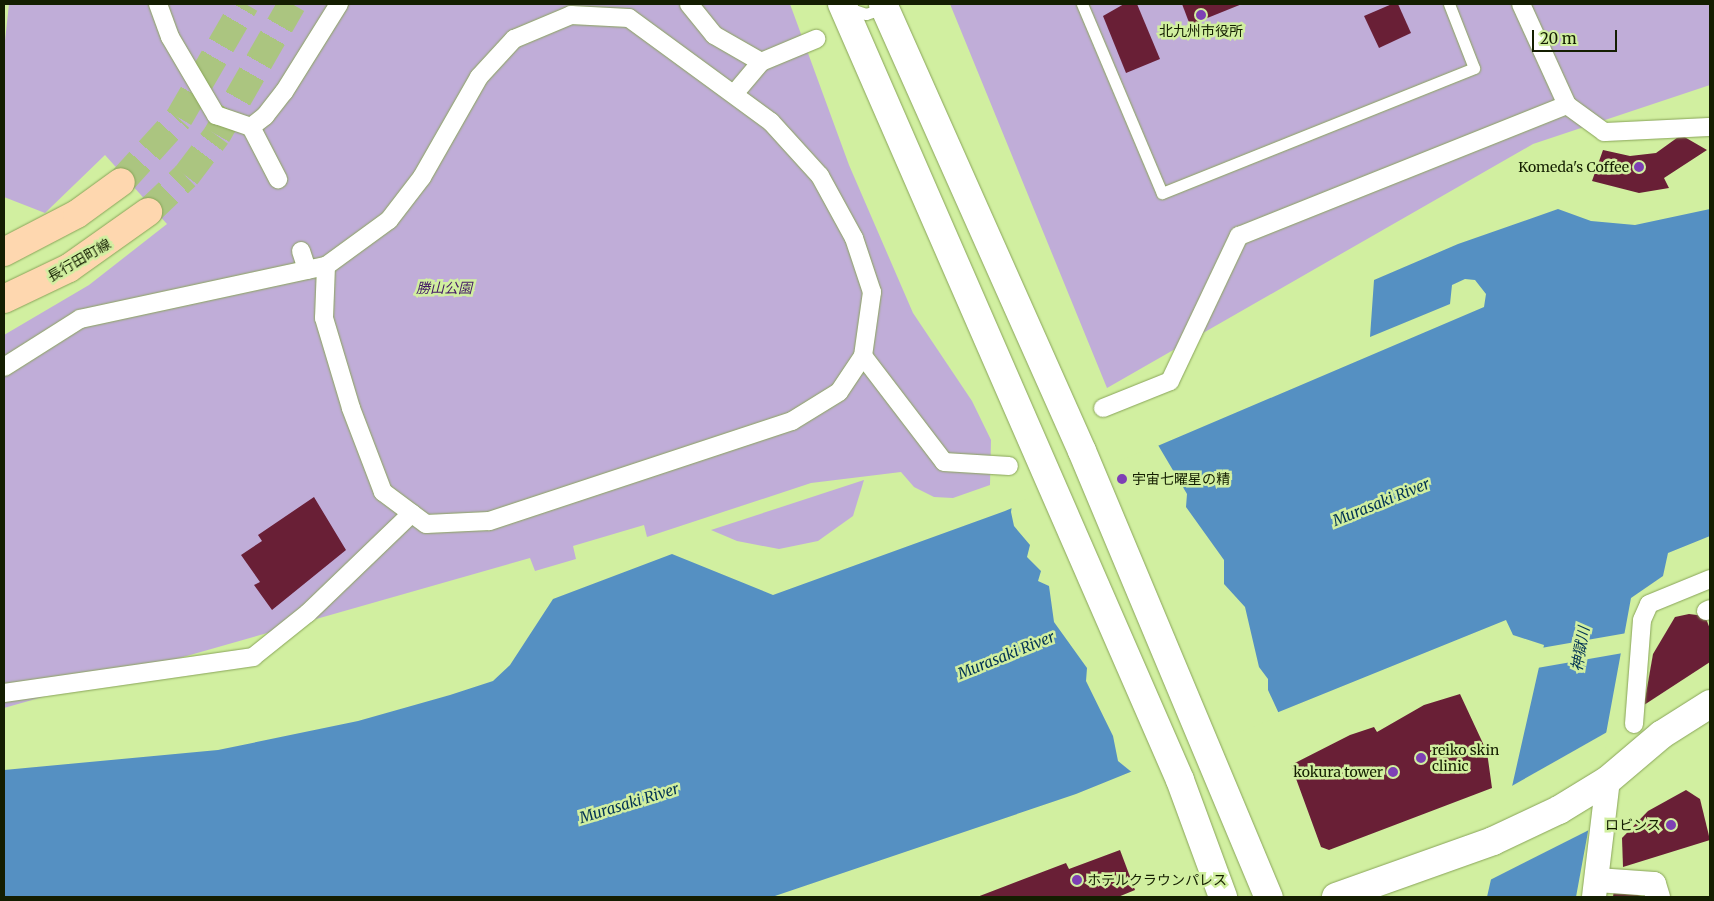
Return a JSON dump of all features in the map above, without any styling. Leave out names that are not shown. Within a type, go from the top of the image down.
[{"type":"main road","points":[[4,252],[77,214],[121,182]]},
{"type":"main road","name":"長行田町線","points":[[4,298],[69,268],[148,212]]},
{"type":"street","points":[[158,4],[170,37],[216,115],[251,126],[278,180]]},
{"type":"street","points":[[251,126],[265,116],[284,92],[339,4]]},
{"type":"street","points":[[689,4],[714,35],[760,62]]},
{"type":"street","points":[[843,4],[1042,466],[1180,780],[1223,897]]},
{"type":"street","points":[[1521,4],[1567,105],[1604,132],[1710,127]]},
{"type":"street","points":[[887,5],[1082,451],[1216,766],[1269,897]]},
{"type":"street","points":[[4,367],[80,319],[326,266],[389,220],[422,177],[480,77],[514,39],[543,25],[571,15],[629,18],[771,122],[820,176],[854,238],[872,292],[863,356],[839,392],[792,421],[489,521],[426,524],[383,492],[351,408],[324,318],[326,266]]},
{"type":"street","points":[[734,94],[760,62],[816,39]]},
{"type":"street","points":[[1103,408],[1170,381],[1239,236],[1567,105]]},
{"type":"street","points":[[300,251],[307,270]]},
{"type":"street","points":[[863,356],[944,462],[1009,466]]},
{"type":"street","points":[[4,693],[253,657],[308,613],[412,513]]},
{"type":"street","points":[[1634,724],[1642,620],[1649,604],[1710,579]]},
{"type":"street","points":[[1336,897],[1492,841],[1608,780],[1661,735],[1710,704]]},
{"type":"street","points":[[1608,780],[1596,888],[1654,884],[1658,897]]},
{"type":"lane","points":[[843,4],[866,14],[887,5]]},
{"type":"lane","points":[[1082,4],[1162,193],[1474,68],[1448,4]]},
{"type":"green space","name":"勝山公園","points":[[9,4],[790,4],[849,165],[913,313],[972,401],[991,440],[990,485],[953,498],[934,497],[914,487],[901,472],[811,483],[647,537],[644,525],[573,546],[576,559],[535,571],[530,558],[4,708],[4,335],[89,285],[167,224],[105,155],[45,213],[4,197],[4,50]]},
{"type":"green space","points":[[950,4],[1710,4],[1710,85],[1533,144],[1107,388]]},
{"type":"green space","points":[[864,480],[853,516],[818,541],[779,549],[737,541],[711,530]]},
{"type":"water","points":[[1558,209],[1591,221],[1635,225],[1710,209],[1710,536],[1668,553],[1663,576],[1631,598],[1576,897],[1487,897],[1544,645],[1513,635],[1506,620],[1076,794],[772,897],[4,897],[4,770],[218,750],[358,721],[450,695],[493,681],[510,665],[553,599],[672,554],[773,595],[1005,511],[1484,307],[1486,294],[1475,280],[1465,279],[1452,285],[1450,304],[1370,337],[1374,280],[1458,244]]},
{"type":"pier","points":[[1158,445],[1187,494],[1186,507],[1224,560],[1224,584],[1245,607],[1259,667],[1268,679],[1268,690],[1280,716],[1134,774],[1118,761],[1113,736],[1086,681],[1087,668],[1054,622],[1049,586],[1038,581],[1041,571],[1027,557],[1030,545],[1014,526],[1011,512],[1012,505]]},
{"type":"pier","points":[[1627,633],[1623,653],[1537,668],[1541,648]]},
{"type":"pier","points":[[1609,731],[1591,829],[1488,881],[1510,787]]},
{"type":"building","points":[[1124,4],[1137,4],[1160,59],[1126,73],[1103,16]]},
{"type":"building","name":"北九州市役所","points":[[1182,4],[1242,4],[1190,25]]},
{"type":"building","points":[[1392,4],[1398,4],[1411,33],[1379,48],[1364,16]]},
{"type":"building","name":"Komeda's Coffee","points":[[1681,135],[1707,150],[1664,178],[1669,188],[1639,193],[1592,181],[1603,150],[1630,156],[1656,153]]},
{"type":"building","points":[[314,497],[346,550],[272,610],[254,585],[260,582],[241,555],[262,541],[258,535]]},
{"type":"building","points":[[1689,614],[1705,616],[1710,629],[1710,662],[1644,705],[1653,654],[1675,617]]},
{"type":"building","name":"kokura tower","points":[[1460,694],[1487,752],[1492,788],[1329,850],[1321,847],[1291,765],[1350,735],[1374,727],[1377,732],[1424,705]]},
{"type":"building","name":"ロビンス","points":[[1686,790],[1700,799],[1710,840],[1623,867],[1622,838],[1648,811]]},
{"type":"building","name":"ホテルクラウンパレス","points":[[1120,850],[1135,890],[1118,897],[977,897],[1066,863],[1069,869]]},
{"type":"building","points":[[1614,890],[1642,896],[1642,897],[1613,897]]},
{"type":"tunnel","points":[[121,182],[179,118],[245,4]]},
{"type":"tunnel","points":[[148,212],[186,176],[217,135],[292,4]]},
{"type":"place","name":"北九州市役所","points":[[1201,15]]},
{"type":"place","name":"Komeda's Coffee","points":[[1639,167]]},
{"type":"place","name":"宇宙七曜星の精","points":[[1122,479]]},
{"type":"place","name":"reiko skin clinic","points":[[1421,758]]},
{"type":"place","name":"kokura tower","points":[[1393,772]]},
{"type":"place","name":"ロビンス","points":[[1671,825]]},
{"type":"place","name":"ホテルクラウンパレス","points":[[1077,880]]},
{"type":"water label","name":"Murasaki River","points":[[1381,502]]},
{"type":"water label","name":"神獄川","points":[[1580,649]]},
{"type":"water label","name":"Murasaki River","points":[[1006,655]]},
{"type":"water label","name":"Murasaki River","points":[[629,803]]}]
